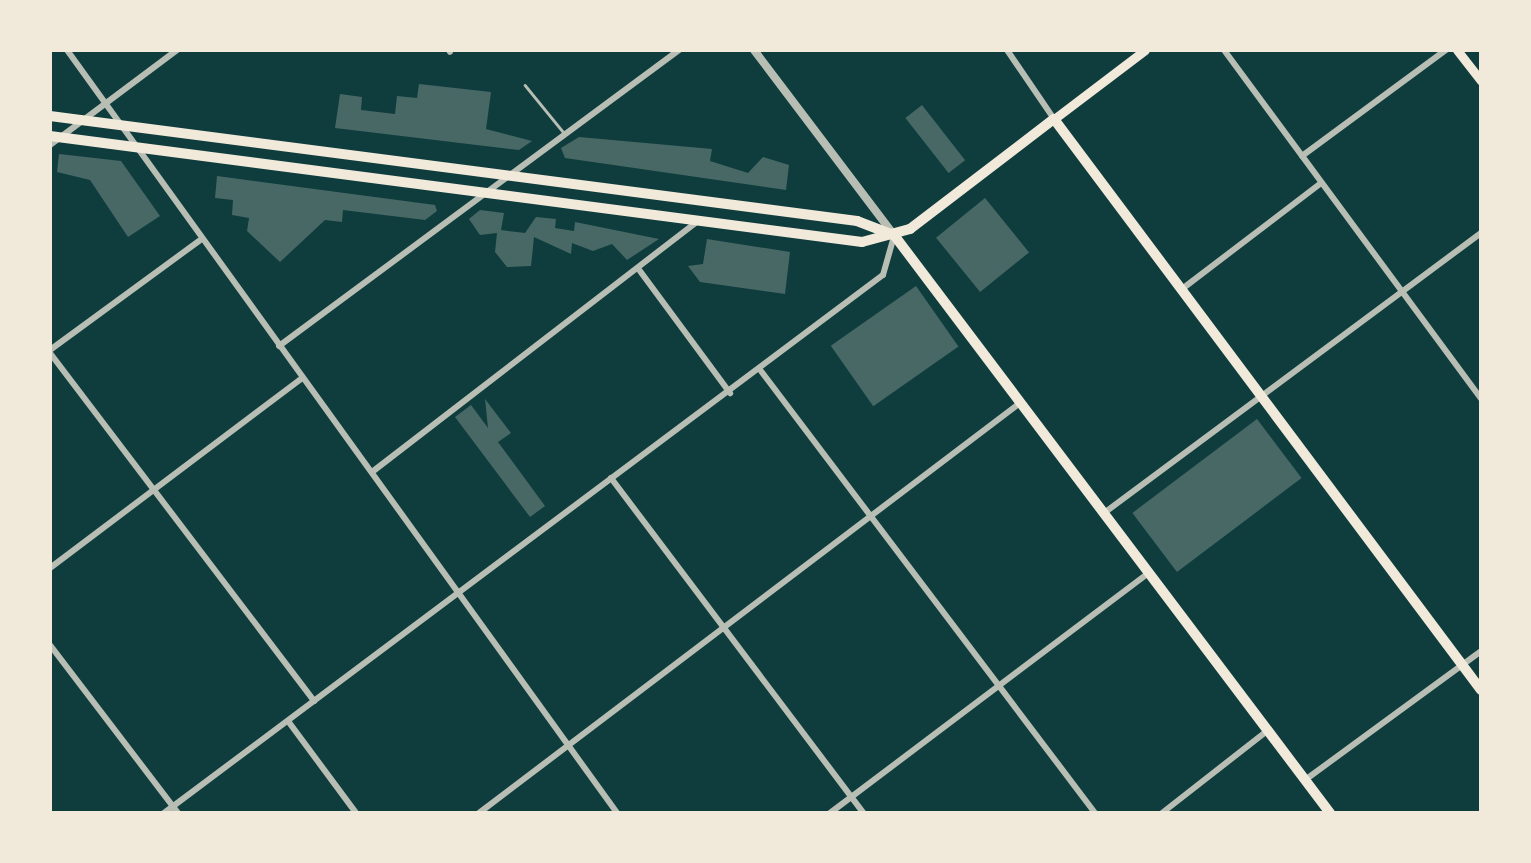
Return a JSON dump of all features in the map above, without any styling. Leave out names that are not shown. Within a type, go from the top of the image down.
[{"type":"main road","points":[[53,139],[133,146],[862,242],[894,235],[1145,50]]},
{"type":"main road","points":[[1458,50],[1480,77]]},
{"type":"main road","points":[[50,116],[857,221],[894,235],[1330,813]]},
{"type":"main road","points":[[1054,118],[1481,690]]},
{"type":"street","points":[[67,50],[199,241],[372,472],[616,813]]},
{"type":"street","points":[[53,139],[177,50]]},
{"type":"street","points":[[279,346],[679,50]]},
{"type":"street","points":[[164,813],[176,810],[314,701],[760,371],[883,275],[894,235],[754,50]]},
{"type":"street","points":[[1007,50],[1054,118]]},
{"type":"street","points":[[1224,50],[1481,399]]},
{"type":"street","points":[[1302,156],[1446,50]]},
{"type":"street","points":[[1179,290],[1320,184]]},
{"type":"street","points":[[372,472],[640,271],[697,222]]},
{"type":"street","points":[[1104,513],[1481,234]]},
{"type":"street","points":[[199,241],[50,352],[158,488],[314,701]]},
{"type":"street","points":[[640,271],[730,392]]},
{"type":"street","points":[[760,371],[1095,813]]},
{"type":"street","points":[[50,568],[301,379]]},
{"type":"street","points":[[478,813],[1020,403]]},
{"type":"street","points":[[611,478],[864,813]]},
{"type":"street","points":[[830,813],[1148,573]]},
{"type":"street","points":[[50,645],[176,810]]},
{"type":"street","points":[[1305,780],[1481,650]]},
{"type":"street","points":[[288,721],[356,813]]},
{"type":"street","points":[[1162,813],[1268,730]]},
{"type":"lane","points":[[525,85],[566,135]]},
{"type":"building","points":[[419,84],[491,92],[486,129],[532,141],[519,150],[335,128],[340,94],[362,97],[361,110],[395,114],[397,96],[417,98]]},
{"type":"building","points":[[922,105],[965,160],[949,173],[905,118]]},
{"type":"building","points":[[579,137],[712,149],[710,161],[748,173],[763,157],[789,165],[786,190],[565,158],[561,148]]},
{"type":"building","points":[[59,154],[121,161],[160,216],[128,237],[90,180],[57,172]]},
{"type":"building","points":[[217,176],[435,205],[437,211],[425,220],[343,210],[342,222],[325,220],[280,262],[247,231],[249,218],[232,215],[233,200],[215,198]]},
{"type":"building","points":[[985,198],[1029,252],[980,292],[936,238]]},
{"type":"building","points":[[480,210],[504,213],[501,230],[525,233],[536,217],[556,219],[555,228],[574,231],[575,222],[659,239],[627,260],[612,244],[593,251],[572,243],[571,254],[534,237],[531,266],[507,267],[495,252],[497,233],[480,235],[469,219]]},
{"type":"building","points":[[707,239],[790,252],[785,294],[700,282],[688,266],[703,264]]},
{"type":"building","points":[[916,286],[958,347],[873,406],[831,346]]},
{"type":"building","points":[[485,399],[511,433],[498,442],[545,506],[530,517],[455,417],[471,405],[488,428]]},
{"type":"building","points":[[1257,419],[1302,478],[1177,572],[1132,513]]}]
